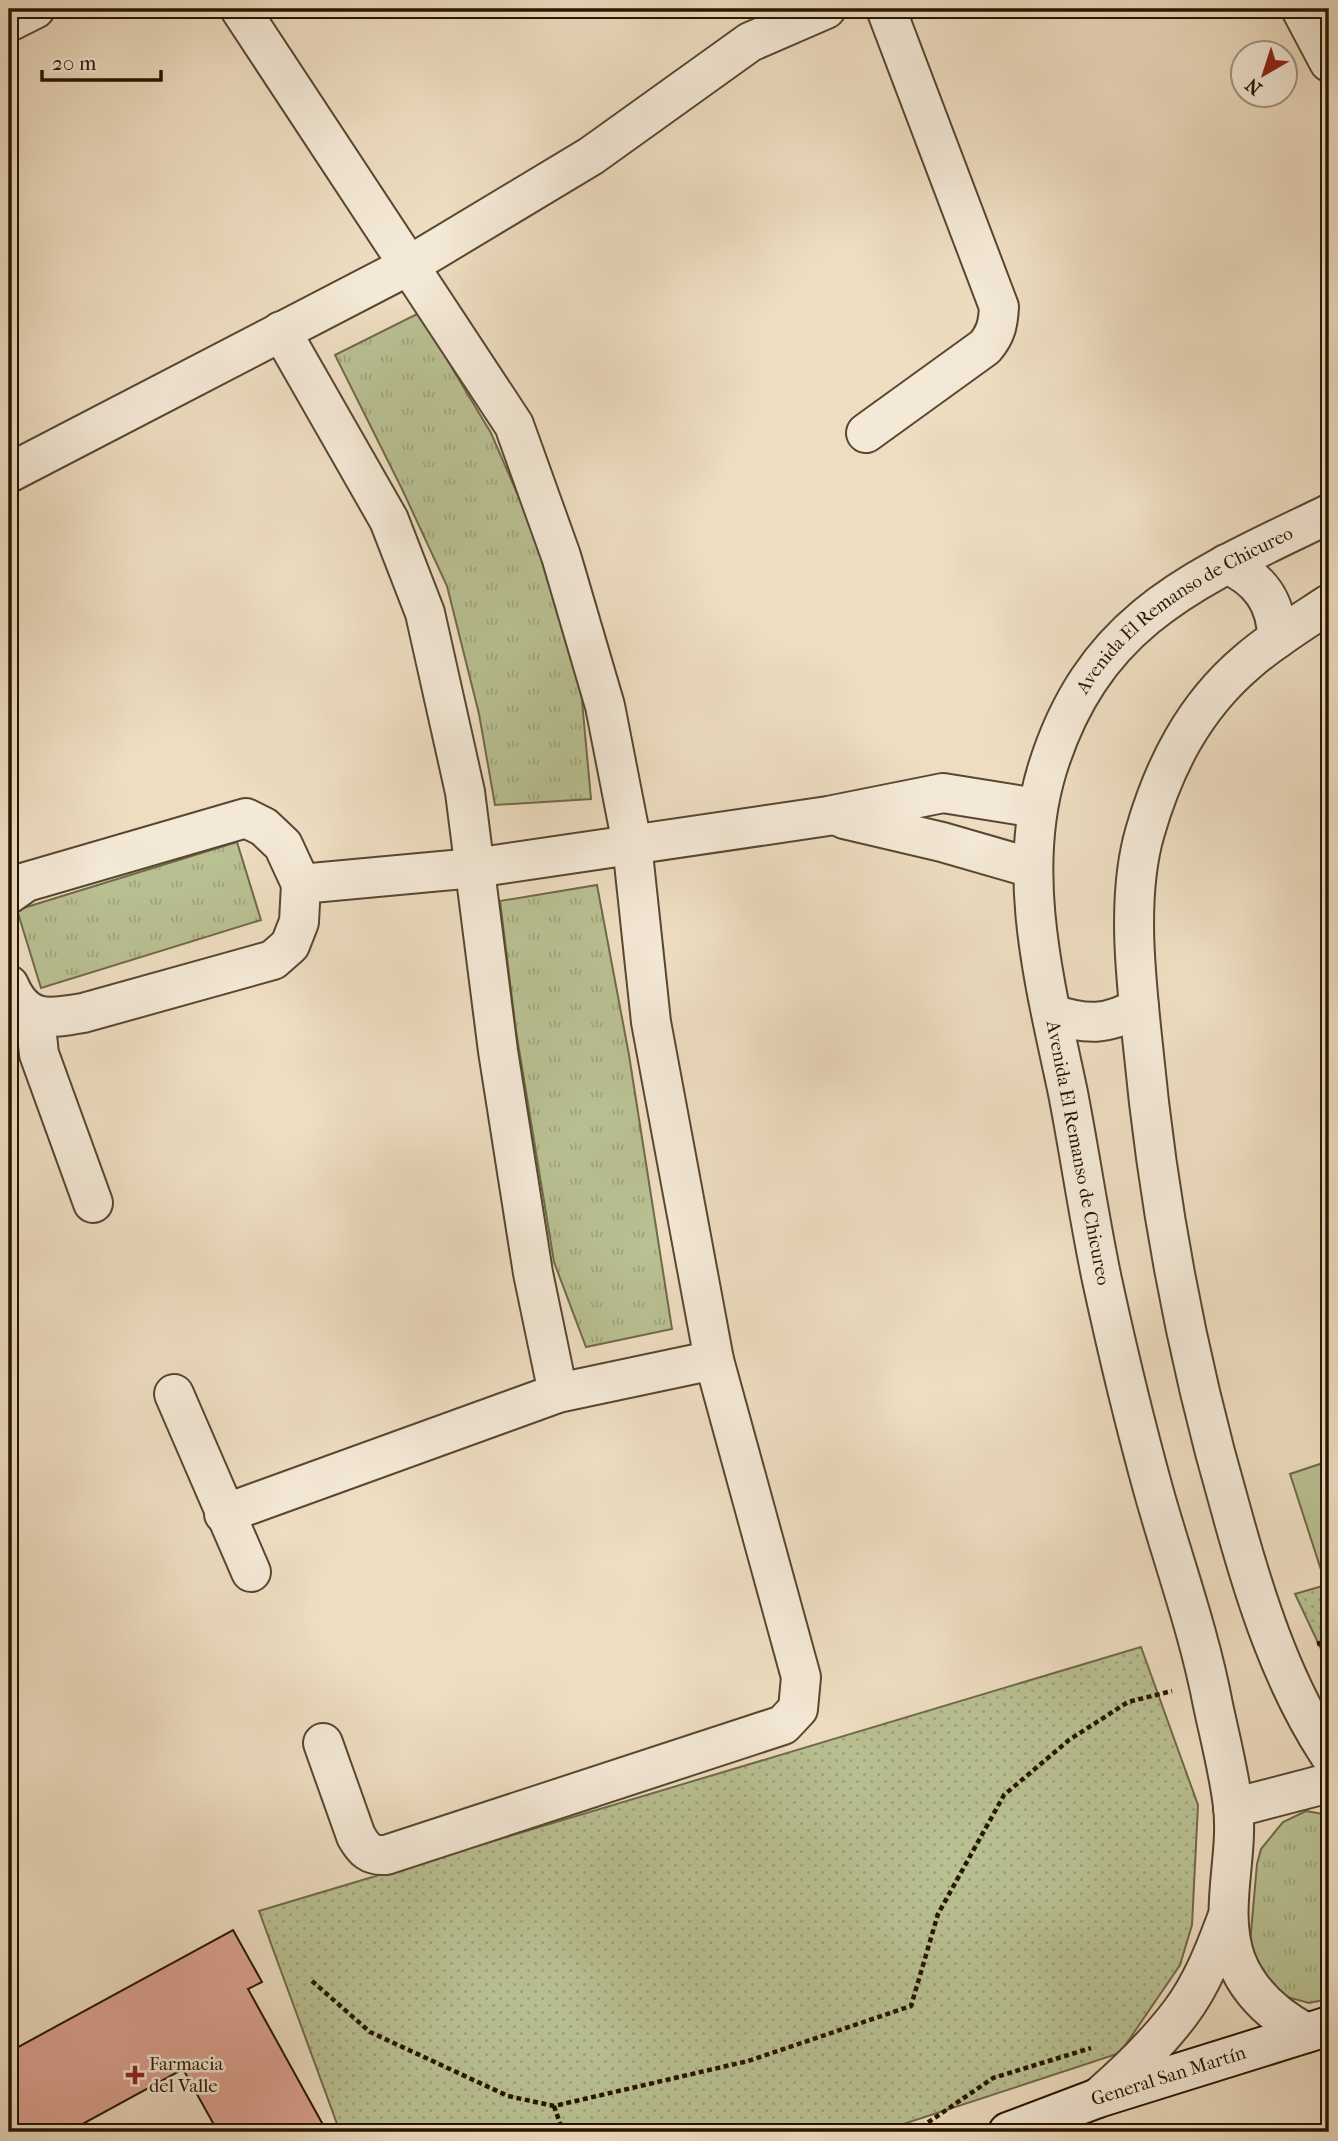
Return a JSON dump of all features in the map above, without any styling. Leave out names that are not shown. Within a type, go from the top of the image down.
[{"type":"street","points":[[9,22],[35,9]]},
{"type":"street","points":[[240,9],[514,425],[561,556],[605,706],[632,844],[651,1022],[714,1360],[801,1676],[798,1709],[783,1724],[386,1855],[375,1856],[363,1849],[323,1743]]},
{"type":"street","points":[[9,473],[408,266],[591,156],[750,42],[826,9]]},
{"type":"street","points":[[866,433],[985,347],[994,336],[999,307],[886,9]]},
{"type":"street","points":[[1301,9],[1329,62]]},
{"type":"street","points":[[281,331],[389,520],[425,613],[465,792],[498,1051],[533,1273],[558,1393]]},
{"type":"street","name":"Avenida El Remanso de Chicureo","points":[[1318,2029],[1273,2011],[1247,1983],[1237,1961],[1227,1918],[1233,1808],[1208,1678],[1153,1489],[1102,1278],[1052,1014],[1035,914],[1032,868],[1037,808],[1058,736],[1095,669],[1120,640],[1153,610],[1188,585],[1329,514]]},
{"type":"street","points":[[1226,564],[1242,571],[1267,596],[1277,622],[1277,639]]},
{"type":"street","points":[[1329,604],[1249,660],[1224,683],[1183,737],[1156,798],[1143,836],[1137,876],[1136,940],[1139,1007],[1150,1123],[1163,1212],[1210,1436],[1241,1546],[1278,1655],[1318,1738],[1329,1754]]},
{"type":"street","points":[[301,884],[474,868],[828,816],[943,793],[1037,808]]},
{"type":"street","points":[[828,816],[942,842],[1032,868]]},
{"type":"street","points":[[9,894],[26,882],[246,818],[264,827],[283,845],[301,884],[299,922],[290,945],[273,960],[83,1013],[57,1017],[35,1017],[15,1001],[9,985]]},
{"type":"street","points":[[1052,1014],[1077,1022],[1094,1023],[1118,1018],[1139,1007]]},
{"type":"street","points":[[35,1017],[39,1054],[93,1203]]},
{"type":"street","points":[[224,1514],[558,1393],[714,1360]]},
{"type":"street","points":[[174,1394],[251,1572]]},
{"type":"street","points":[[1233,1808],[1329,1783]]},
{"type":"street","name":"Avenida El Remanso de Chicureo","points":[[1098,2098],[1155,2044],[1182,2010],[1200,1980],[1227,1918]]},
{"type":"street","name":"General San Martín","points":[[1008,2132],[1098,2098],[1318,2029]]},
{"type":"path","points":[[312,1981],[370,2032],[508,2096],[554,2106],[748,2062],[911,2006],[938,1914],[1004,1795],[1069,1740],[1128,1702],[1183,1688],[1208,1678]]},
{"type":"path","points":[[914,2132],[993,2078],[1100,2045]]},
{"type":"path","points":[[554,2106],[563,2132]]},
{"type":"green space","points":[[419,313],[491,433],[545,558],[581,690],[591,799],[495,805],[479,714],[447,586],[335,355]]},
{"type":"green space","points":[[237,842],[261,920],[41,988],[17,910]]},
{"type":"green space","points":[[597,885],[629,1055],[672,1329],[586,1347],[554,1262],[516,1031],[500,901]]},
{"type":"green space","points":[[1329,1461],[1329,1575],[1323,1576],[1290,1474]]},
{"type":"green space","points":[[1329,1584],[1329,1666],[1295,1594]]},
{"type":"green space","points":[[1141,1647],[1198,1805],[1192,1925],[1180,1965],[1120,2053],[879,2132],[340,2132],[259,1911]]},
{"type":"green space","points":[[1306,1811],[1329,1815],[1329,1999],[1309,2003],[1276,1994],[1249,1955],[1257,1864],[1261,1849],[1283,1822]]},
{"type":"building","points":[[233,1930],[262,1982],[248,1989],[327,2132],[218,2132],[183,2069],[68,2132],[9,2132],[9,2052]]},
{"type":"place","name":"Farmacia del Valle","points":[[135,2075]]}]
